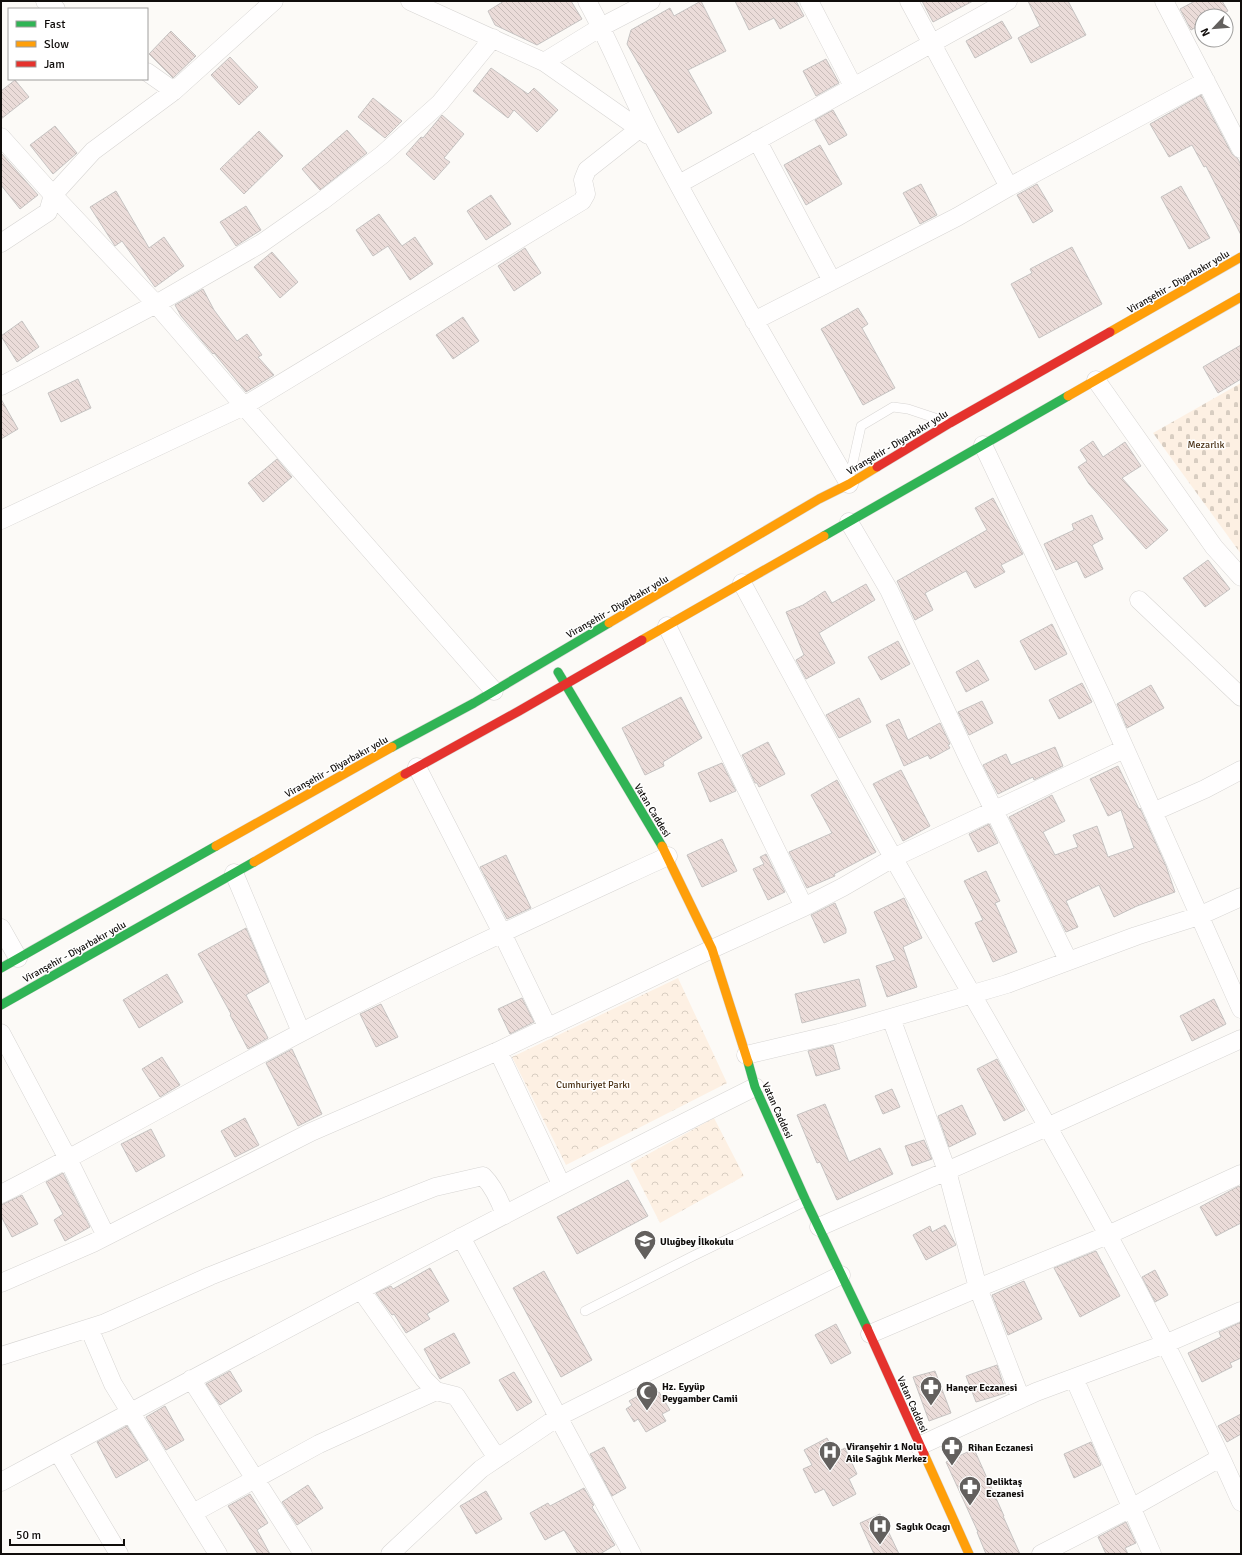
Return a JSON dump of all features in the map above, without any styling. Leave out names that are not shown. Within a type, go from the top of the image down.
[{"type":"main road","name":"Viranşehir - Diyarbakır yolu","points":[[1,968],[357,766],[494,691],[819,499],[849,484],[950,423],[1241,258]]},
{"type":"main road","name":"Viranşehir - Diyarbakır yolu","points":[[1,1004],[234,873],[417,767],[566,684],[1241,297]]},
{"type":"main road","name":"Vatan Caddesi","points":[[550,658],[668,856],[712,949],[755,1087],[806,1200],[870,1334],[919,1446],[969,1554]]},
{"type":"street","points":[[45,1],[55,8]]},
{"type":"street","points":[[1,243],[48,212],[53,195],[93,151],[174,91],[274,1]]},
{"type":"street","points":[[587,1],[601,27],[646,134],[679,184],[754,321],[849,484]]},
{"type":"street","points":[[544,62],[601,27],[651,1]]},
{"type":"street","points":[[809,1],[853,86]]},
{"type":"street","points":[[910,1],[1009,187]]},
{"type":"street","points":[[679,184],[1008,1]]},
{"type":"street","points":[[1164,1],[1241,149]]},
{"type":"street","points":[[414,2],[544,62],[646,134]]},
{"type":"street","points":[[1,386],[156,304],[262,243],[322,201],[382,155],[440,103],[493,38]]},
{"type":"street","points":[[148,73],[174,91]]},
{"type":"street","points":[[754,321],[957,217],[1009,187],[1206,80]]},
{"type":"street","points":[[1,520],[244,406],[582,201],[586,194],[583,180],[587,170],[646,134]]},
{"type":"street","points":[[1,137],[53,195],[156,304],[494,691]]},
{"type":"street","points":[[757,140],[832,281]]},
{"type":"street","points":[[1096,380],[1214,547],[1241,577]]},
{"type":"street","points":[[983,445],[1102,697],[1241,1009]]},
{"type":"street","points":[[849,522],[889,590],[970,764],[995,811],[1068,960]]},
{"type":"street","points":[[742,583],[893,858],[972,994],[1108,1235],[1165,1344],[1220,1458],[1239,1492]]},
{"type":"street","points":[[1139,600],[1241,697]]},
{"type":"street","points":[[667,626],[804,907]]},
{"type":"street","points":[[1,1283],[106,1236],[311,1132],[498,1051],[804,907],[843,887],[893,858],[1124,749]]},
{"type":"street","points":[[417,767],[502,933],[548,1028]]},
{"type":"street","points":[[1153,812],[1205,789],[1241,770]]},
{"type":"street","points":[[1,1194],[301,1032],[407,978],[668,856]]},
{"type":"street","points":[[234,873],[301,1032]]},
{"type":"street","points":[[746,1055],[839,1033],[1006,984],[1136,936],[1199,916],[1241,897]]},
{"type":"street","points":[[1,928],[18,958]]},
{"type":"street","points":[[891,1018],[947,1171],[978,1288],[1021,1399]]},
{"type":"street","points":[[1,1033],[68,1159],[106,1236]]},
{"type":"street","points":[[819,1227],[1047,1127],[1241,1039]]},
{"type":"street","points":[[498,1051],[561,1184]]},
{"type":"street","points":[[1,1482],[191,1379],[461,1237],[506,1215],[561,1184],[755,1087]]},
{"type":"street","points":[[870,1334],[1108,1235],[1241,1174]]},
{"type":"street","points":[[1,1356],[105,1323],[210,1276],[435,1187],[484,1176],[506,1215]]},
{"type":"street","points":[[461,1237],[632,1554]]},
{"type":"street","points":[[390,1554],[481,1469],[558,1417],[841,1275]]},
{"type":"street","points":[[361,1290],[424,1379],[436,1390],[456,1396],[497,1458]]},
{"type":"street","points":[[919,1446],[1021,1399],[1165,1344],[1241,1311]]},
{"type":"street","points":[[89,1328],[113,1384],[218,1554]]},
{"type":"street","points":[[1074,1378],[1152,1554]]},
{"type":"street","points":[[191,1379],[256,1478],[303,1554]]},
{"type":"street","points":[[193,1513],[319,1444],[436,1390]]},
{"type":"street","points":[[58,1452],[119,1554]]},
{"type":"street","points":[[1041,1554],[1132,1508],[1220,1458]]},
{"type":"lane","points":[[849,484],[861,426],[893,407],[908,409],[950,423]]},
{"type":"lane","points":[[585,1311],[806,1200]]},
{"type":"green space","name":"Mezarlık","points":[[1241,383],[1241,554],[1153,433]]},
{"type":"green space","name":"Cumhuriyet Parkı","points":[[678,978],[727,1083],[566,1165],[512,1057]]},
{"type":"green space","points":[[714,1118],[744,1176],[660,1223],[630,1164]]},
{"type":"building","points":[[504,1],[571,1],[582,19],[537,45],[495,25],[488,11]]},
{"type":"building","points":[[701,1],[726,51],[688,70],[712,113],[678,133],[627,44],[631,30],[670,8],[674,16]]},
{"type":"building","points":[[735,1],[796,1],[804,16],[780,29],[774,18],[749,30]]},
{"type":"building","points":[[922,1],[973,1],[933,22]]},
{"type":"building","points":[[1028,1],[1068,1],[1086,35],[1031,63],[1018,38],[1040,26]]},
{"type":"building","points":[[1195,1],[1222,1],[1226,8],[1194,8],[1194,28],[1191,30],[1180,9]]},
{"type":"building","points":[[1002,21],[1012,38],[975,58],[966,41]]},
{"type":"building","points":[[171,31],[196,56],[173,78],[149,54]]},
{"type":"building","points":[[230,57],[258,87],[239,105],[211,75]]},
{"type":"building","points":[[826,59],[839,83],[816,96],[803,71]]},
{"type":"building","points":[[491,68],[528,94],[534,88],[558,110],[537,132],[514,110],[508,118],[473,91]]},
{"type":"building","points":[[15,80],[29,97],[1,119],[1,91]]},
{"type":"building","points":[[1201,95],[1232,154],[1238,159],[1241,165],[1241,235],[1206,166],[1204,167],[1192,145],[1169,157],[1150,124]]},
{"type":"building","points":[[373,98],[402,121],[385,138],[358,117]]},
{"type":"building","points":[[833,110],[847,135],[829,145],[815,120]]},
{"type":"building","points":[[442,115],[464,134],[444,158],[450,162],[434,180],[406,154],[421,137],[423,138]]},
{"type":"building","points":[[55,126],[77,153],[53,174],[30,145]]},
{"type":"building","points":[[347,130],[367,153],[320,190],[302,169]]},
{"type":"building","points":[[259,131],[283,156],[244,194],[220,169]]},
{"type":"building","points":[[820,145],[842,184],[806,205],[784,165]]},
{"type":"building","points":[[1,153],[38,195],[20,209],[1,185]]},
{"type":"building","points":[[921,184],[937,215],[920,224],[903,193]]},
{"type":"building","points":[[1037,184],[1053,211],[1033,223],[1017,195]]},
{"type":"building","points":[[1181,186],[1210,238],[1189,249],[1161,197]]},
{"type":"building","points":[[116,191],[149,248],[164,237],[184,266],[155,287],[122,241],[115,246],[90,207]]},
{"type":"building","points":[[491,195],[511,224],[486,240],[467,211]]},
{"type":"building","points":[[246,206],[261,230],[236,246],[220,222]]},
{"type":"building","points":[[379,214],[402,246],[415,237],[433,264],[410,280],[388,246],[373,256],[356,230]]},
{"type":"building","points":[[1072,247],[1102,304],[1039,338],[1011,284],[1032,273],[1030,269]]},
{"type":"building","points":[[525,248],[541,273],[514,291],[498,266]]},
{"type":"building","points":[[272,252],[298,282],[280,298],[254,267]]},
{"type":"building","points":[[203,289],[214,310],[237,341],[247,334],[262,355],[258,357],[274,375],[246,392],[181,316],[175,305]]},
{"type":"building","points":[[858,308],[868,324],[862,328],[895,388],[863,405],[821,329]]},
{"type":"building","points":[[463,317],[479,341],[453,359],[436,335]]},
{"type":"building","points":[[22,321],[39,347],[17,362],[1,336]]},
{"type":"building","points":[[1241,345],[1241,379],[1218,393],[1203,367]]},
{"type":"building","points":[[78,379],[91,408],[61,422],[48,393]]},
{"type":"building","points":[[1,399],[18,429],[1,439]]},
{"type":"building","points":[[1093,441],[1103,457],[1125,442],[1141,466],[1122,478],[1168,530],[1146,549],[1089,484],[1078,467],[1087,461],[1080,450]]},
{"type":"building","points":[[277,459],[292,477],[263,502],[248,483]]},
{"type":"building","points":[[993,498],[1023,554],[1001,565],[1005,572],[975,588],[966,571],[925,593],[933,610],[915,620],[897,581],[987,530],[975,508]]},
{"type":"building","points":[[1092,515],[1103,539],[1092,545],[1103,569],[1085,578],[1077,561],[1056,570],[1044,544],[1074,530],[1072,524]]},
{"type":"building","points":[[1208,560],[1230,589],[1205,607],[1183,578]]},
{"type":"building","points":[[866,584],[875,600],[819,633],[835,663],[806,679],[796,660],[804,655],[786,612],[803,605],[825,591],[832,603]]},
{"type":"building","points":[[1052,624],[1067,654],[1035,670],[1020,641]]},
{"type":"building","points":[[898,641],[910,664],[881,680],[868,657]]},
{"type":"building","points":[[978,660],[989,680],[966,692],[956,672]]},
{"type":"building","points":[[1082,683],[1092,702],[1059,719],[1049,700]]},
{"type":"building","points":[[1151,685],[1164,708],[1127,728],[1117,704]]},
{"type":"building","points":[[681,697],[702,738],[663,762],[664,766],[645,775],[622,728]]},
{"type":"building","points":[[859,698],[871,722],[839,738],[826,715]]},
{"type":"building","points":[[982,701],[993,723],[969,735],[958,712]]},
{"type":"building","points":[[899,719],[908,740],[940,723],[950,744],[948,745],[950,748],[930,759],[928,755],[904,766],[886,725]]},
{"type":"building","points":[[768,742],[785,774],[759,787],[757,783],[755,783],[742,755]]},
{"type":"building","points":[[1055,747],[1063,766],[1034,780],[1033,777],[998,794],[983,765],[1006,754],[1011,765]]},
{"type":"building","points":[[722,763],[736,791],[710,802],[698,773]]},
{"type":"building","points":[[1118,766],[1139,809],[1140,808],[1166,866],[1175,892],[1137,906],[1114,917],[1099,885],[1066,901],[1078,927],[1066,932],[1009,817],[1052,795],[1065,821],[1043,832],[1055,855],[1078,847],[1073,835],[1097,826],[1108,857],[1134,848],[1121,810],[1108,816],[1090,779]]},
{"type":"building","points":[[901,770],[930,826],[903,841],[873,784]]},
{"type":"building","points":[[837,780],[876,852],[834,874],[835,876],[807,888],[789,852],[832,833],[811,795]]},
{"type":"building","points":[[989,824],[998,843],[978,852],[969,834]]},
{"type":"building","points":[[722,839],[737,871],[702,887],[687,855]]},
{"type":"building","points":[[766,854],[785,892],[768,900],[753,869],[764,864],[760,857]]},
{"type":"building","points":[[506,855],[531,908],[507,919],[480,867]]},
{"type":"building","points":[[986,871],[1000,901],[995,903],[1017,952],[993,962],[975,923],[983,920],[964,881]]},
{"type":"building","points":[[904,898],[922,938],[903,947],[917,987],[887,997],[876,966],[895,960],[874,912]]},
{"type":"building","points":[[835,903],[846,929],[846,933],[824,943],[811,915]]},
{"type":"building","points":[[246,928],[269,982],[246,995],[268,1038],[248,1049],[230,1015],[231,1014],[198,954]]},
{"type":"building","points":[[167,974],[183,1002],[139,1028],[123,1000]]},
{"type":"building","points":[[859,979],[866,1006],[802,1023],[795,994]]},
{"type":"building","points":[[522,998],[534,1022],[510,1034],[498,1009]]},
{"type":"building","points":[[1214,999],[1226,1024],[1192,1041],[1180,1016]]},
{"type":"building","points":[[381,1004],[398,1037],[376,1047],[360,1014]]},
{"type":"building","points":[[833,1045],[840,1069],[816,1076],[808,1051]]},
{"type":"building","points":[[292,1049],[322,1114],[298,1126],[266,1063]]},
{"type":"building","points":[[162,1057],[180,1085],[160,1097],[142,1069]]},
{"type":"building","points":[[997,1059],[1025,1110],[1004,1121],[977,1069]]},
{"type":"building","points":[[892,1089],[900,1107],[883,1114],[875,1096]]},
{"type":"building","points":[[825,1104],[849,1162],[880,1148],[893,1174],[837,1200],[820,1162],[817,1163],[797,1115]]},
{"type":"building","points":[[962,1105],[976,1134],[949,1147],[938,1116]]},
{"type":"building","points":[[245,1118],[259,1145],[235,1157],[221,1131]]},
{"type":"building","points":[[151,1129],[165,1156],[136,1172],[121,1144]]},
{"type":"building","points":[[924,1140],[932,1159],[912,1166],[905,1146]]},
{"type":"building","points":[[63,1173],[90,1227],[65,1241],[54,1220],[63,1214],[46,1182]]},
{"type":"building","points":[[628,1180],[648,1216],[577,1254],[557,1217]]},
{"type":"building","points":[[1239,1186],[1241,1189],[1241,1223],[1216,1236],[1200,1207]]},
{"type":"building","points":[[22,1195],[38,1224],[12,1237],[1,1216],[1,1205]]},
{"type":"building","points":[[945,1225],[956,1245],[926,1260],[913,1235],[930,1226],[932,1232]]},
{"type":"building","points":[[1096,1251],[1120,1296],[1080,1317],[1054,1268]]},
{"type":"building","points":[[430,1268],[449,1301],[427,1314],[430,1319],[406,1333],[394,1314],[392,1315],[376,1293],[391,1286],[393,1289]]},
{"type":"building","points":[[1155,1270],[1168,1295],[1155,1302],[1142,1277]]},
{"type":"building","points":[[544,1271],[592,1360],[561,1377],[513,1288]]},
{"type":"building","points":[[1024,1281],[1042,1319],[1008,1335],[992,1295]]},
{"type":"building","points":[[1241,1322],[1241,1358],[1230,1363],[1232,1367],[1202,1382],[1188,1353],[1221,1337],[1219,1332]]},
{"type":"building","points":[[836,1324],[851,1353],[831,1364],[815,1335]]},
{"type":"building","points":[[454,1333],[470,1363],[440,1379],[424,1349]]},
{"type":"building","points":[[997,1365],[1006,1393],[976,1402],[966,1376]]},
{"type":"building","points":[[230,1371],[242,1391],[220,1405],[206,1384]]},
{"type":"building","points":[[935,1371],[951,1413],[929,1421],[913,1377]]},
{"type":"building","points":[[514,1372],[532,1402],[517,1411],[499,1380]]},
{"type":"building","name":"Hz. Eyyüp Peygamber Camii","points":[[650,1389],[654,1395],[659,1392],[670,1410],[662,1414],[666,1421],[646,1432],[638,1419],[634,1422],[626,1409],[632,1405],[629,1401]]},
{"type":"building","points":[[165,1406],[184,1440],[166,1450],[146,1417]]},
{"type":"building","points":[[1241,1414],[1241,1434],[1227,1442],[1218,1426]]},
{"type":"building","points":[[127,1426],[148,1460],[116,1478],[97,1442]]},
{"type":"building","name":"Viranşehir 1 Nolu Aile Sağlık Merkez","points":[[827,1438],[835,1453],[845,1448],[857,1474],[849,1479],[856,1494],[833,1506],[824,1489],[815,1493],[803,1469],[812,1465],[804,1450]]},
{"type":"building","points":[[1091,1442],[1101,1465],[1074,1478],[1064,1454]]},
{"type":"building","points":[[604,1447],[626,1488],[612,1496],[590,1454]]},
{"type":"building","points":[[974,1449],[1020,1554],[986,1554],[978,1532],[946,1462]]},
{"type":"building","points":[[308,1485],[323,1508],[297,1525],[282,1502]]},
{"type":"building","points":[[584,1488],[594,1505],[592,1507],[615,1545],[600,1554],[578,1554],[564,1530],[545,1540],[530,1513],[548,1503],[550,1506]]},
{"type":"building","points":[[486,1491],[502,1519],[476,1534],[460,1506]]},
{"type":"building","points":[[250,1494],[268,1523],[257,1530],[270,1554],[258,1554],[228,1506]]},
{"type":"building","points":[[880,1514],[899,1554],[874,1554],[860,1523]]},
{"type":"building","points":[[1126,1522],[1136,1543],[1125,1548],[1128,1554],[1106,1554],[1098,1537]]},
{"type":"traffic: fast","points":[[824,536],[1068,396]]},
{"type":"traffic: fast","points":[[392,747],[474,703],[609,623]]},
{"type":"traffic: fast","points":[[558,672],[662,846]]},
{"type":"traffic: fast","points":[[1,968],[216,846]]},
{"type":"traffic: fast","points":[[1,1005],[254,862]]},
{"type":"traffic: fast","points":[[748,1062],[755,1087],[806,1201],[867,1328]]},
{"type":"traffic: slow","points":[[1110,332],[1241,257]]},
{"type":"traffic: slow","points":[[1068,396],[1241,297]]},
{"type":"traffic: slow","points":[[609,623],[819,499],[849,484],[877,467]]},
{"type":"traffic: slow","points":[[642,640],[824,536]]},
{"type":"traffic: slow","points":[[216,846],[392,747]]},
{"type":"traffic: slow","points":[[254,862],[405,774]]},
{"type":"traffic: slow","points":[[662,846],[712,949],[748,1062]]},
{"type":"traffic: slow","points":[[924,1454],[969,1554]]},
{"type":"traffic: jam","points":[[877,467],[950,423],[1110,332]]},
{"type":"traffic: jam","points":[[405,774],[519,711],[642,640]]},
{"type":"traffic: jam","points":[[867,1328],[924,1454]]},
{"type":"place","name":"Uluğbey İlkokulu","points":[[645,1260]]},
{"type":"place","name":"Hançer Eczanesi","points":[[931,1406]]},
{"type":"place","name":"Hz. Eyyüp Peygamber Camii","points":[[647,1412]]},
{"type":"place","name":"Rihan Eczanesi","points":[[952,1466]]},
{"type":"place","name":"Viranşehir 1 Nolu Aile Sağlık Merkez","points":[[830,1472]]},
{"type":"place","name":"Deliktaş Eczanesi","points":[[970,1506]]},
{"type":"place","name":"Saglık Ocagı","points":[[880,1546]]}]
